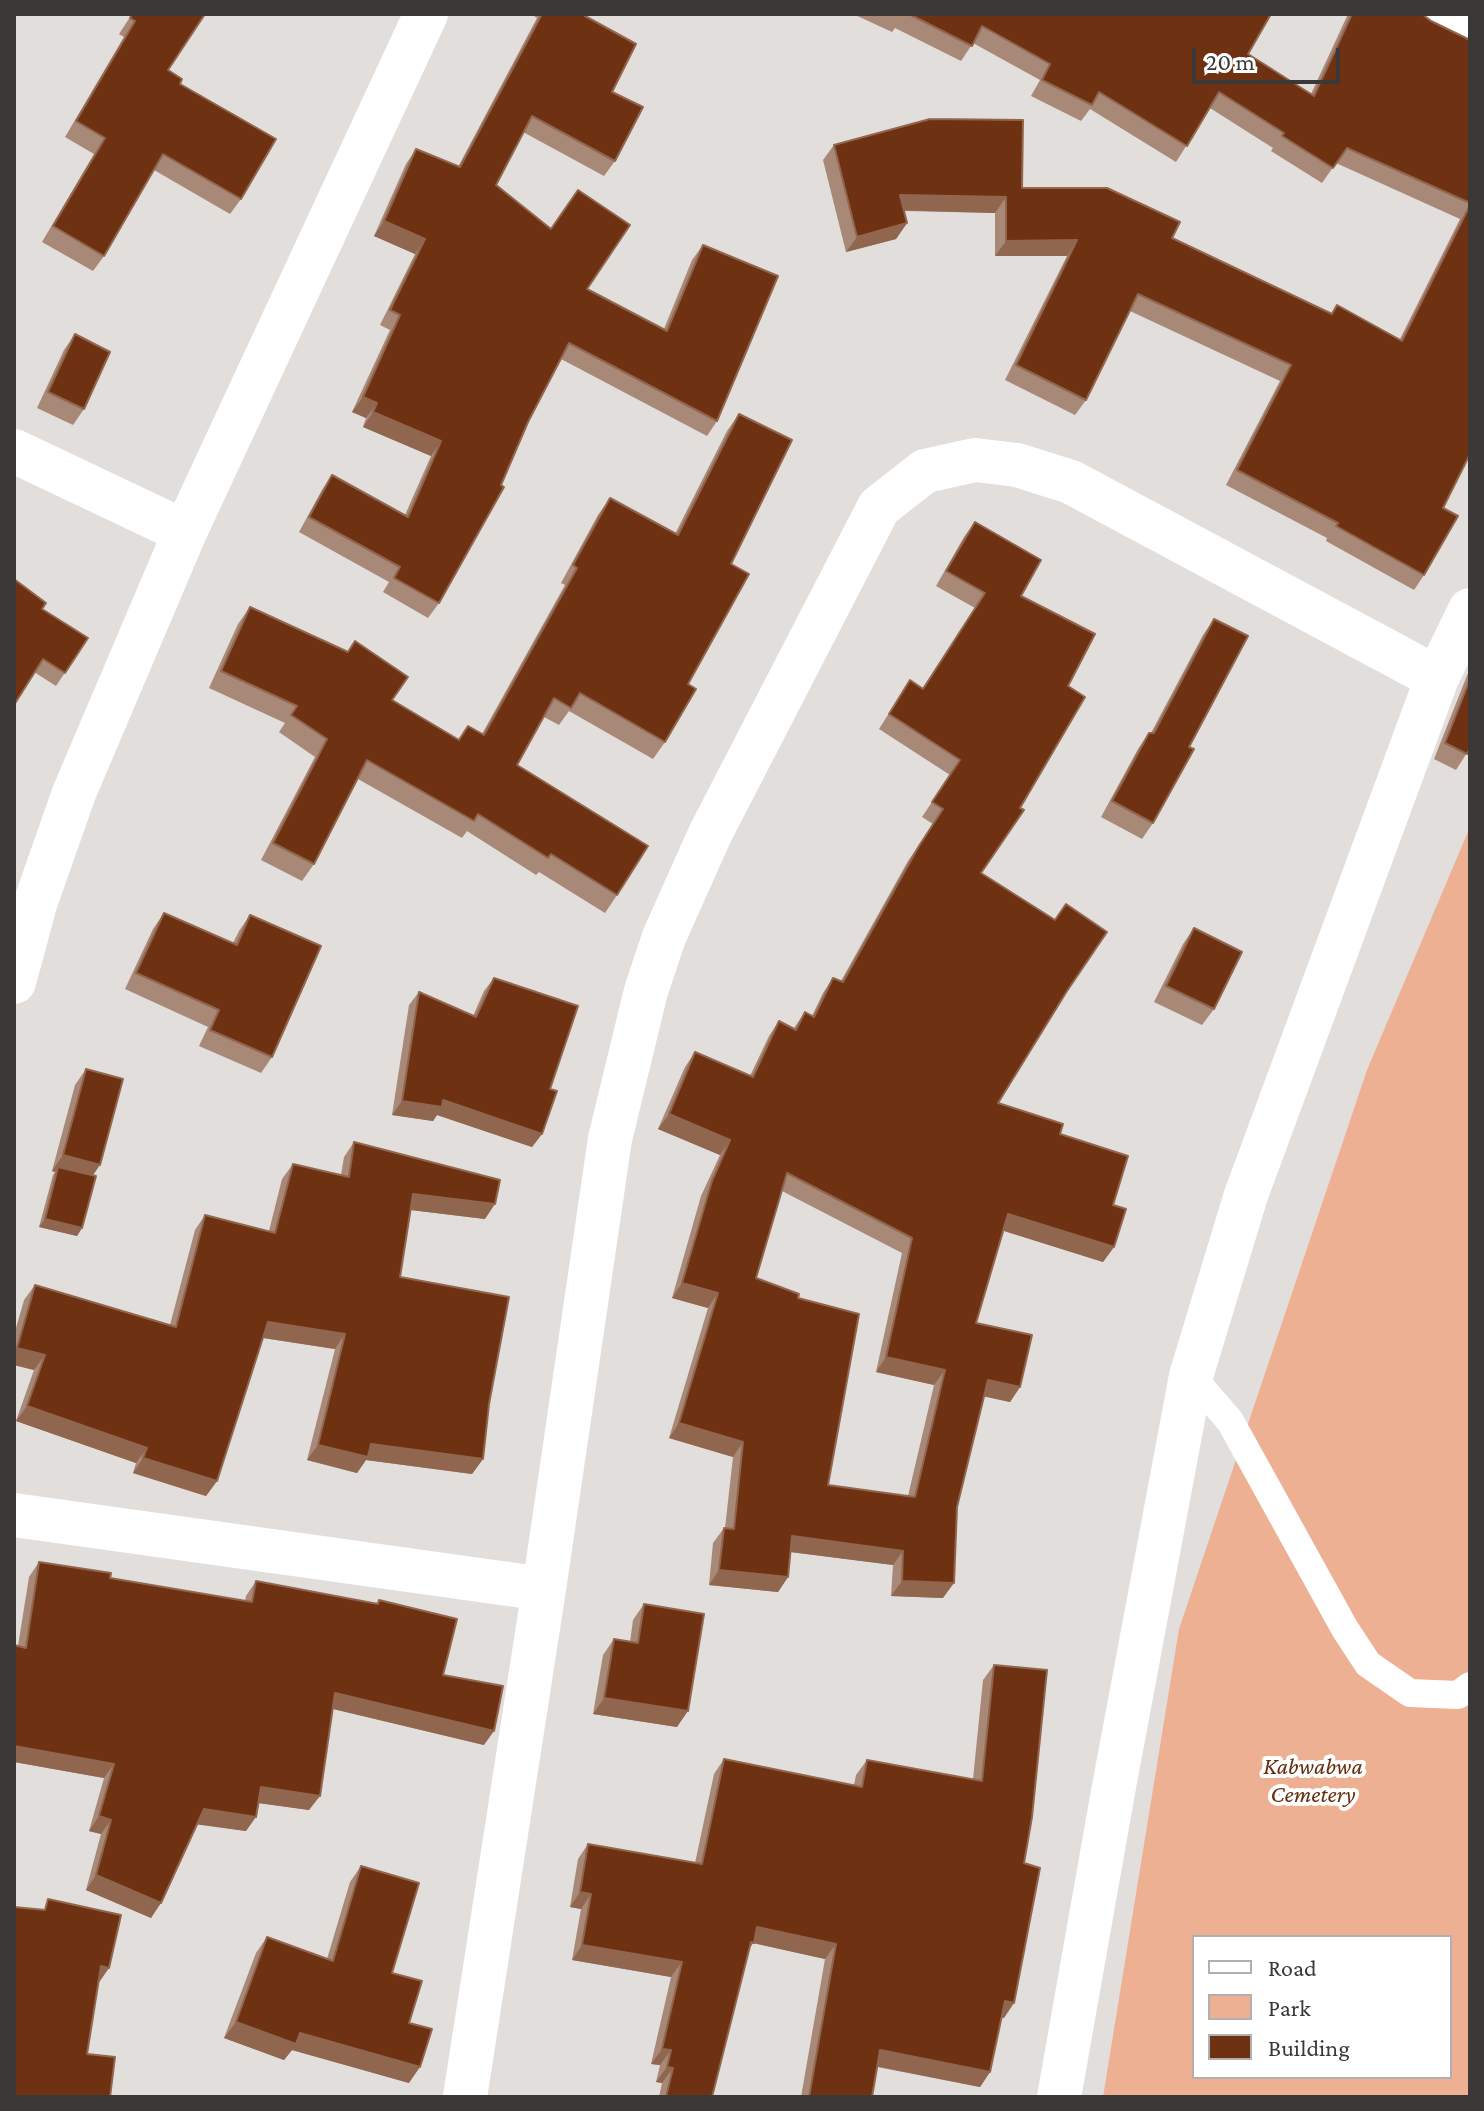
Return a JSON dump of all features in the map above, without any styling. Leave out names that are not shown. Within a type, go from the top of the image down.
[{"type":"street","points":[[14,982],[35,904],[74,793],[185,532],[426,14]]},
{"type":"street","points":[[1431,14],[1470,33]]},
{"type":"street","points":[[14,451],[185,532]]},
{"type":"street","points":[[465,2097],[610,1139],[646,991],[664,937],[710,834],[879,507],[925,471],[975,460],[1031,469],[1071,482],[1437,678]]},
{"type":"street","points":[[1059,2097],[1191,1376],[1246,1195],[1437,678],[1470,610]]},
{"type":"street","points":[[14,1515],[544,1589]]},
{"type":"lane","points":[[1191,1376],[1230,1421],[1345,1629],[1368,1664],[1410,1693],[1458,1695],[1470,1686]]},
{"type":"green space","name":"Kabwabwa Cemetery","points":[[1470,827],[1470,2097],[1103,2097],[1179,1629],[1367,1070]]},
{"type":"building","points":[[132,14],[205,14],[168,70],[182,79],[180,84],[276,139],[241,199],[163,154],[104,256],[53,226],[105,138],[76,121],[135,21],[130,18]]},
{"type":"building","points":[[542,14],[586,14],[636,44],[612,92],[643,107],[615,161],[532,116],[496,185],[551,229],[578,190],[630,225],[587,289],[667,331],[703,245],[778,276],[717,421],[569,343],[528,422],[501,485],[504,487],[439,603],[394,578],[400,567],[309,517],[332,475],[408,517],[441,441],[373,412],[377,403],[363,397],[400,315],[390,310],[425,239],[384,221],[416,149],[460,167]]},
{"type":"building","points":[[909,14],[1271,14],[1248,54],[1314,96],[1352,14],[1422,14],[1470,40],[1470,203],[1347,148],[1333,168],[1219,92],[1187,146],[1099,92],[1092,105],[1042,80],[1050,64],[982,26],[972,46]]},
{"type":"building","points":[[930,119],[1023,120],[1022,188],[1107,188],[1180,222],[1172,238],[1332,314],[1337,305],[1402,341],[1470,205],[1470,454],[1443,508],[1458,516],[1424,575],[1336,526],[1338,523],[1237,470],[1291,365],[1138,294],[1086,400],[1016,365],[1077,240],[1006,241],[1006,197],[900,195],[907,223],[857,237],[834,145]]},
{"type":"building","points":[[75,334],[110,352],[84,409],[48,392]]},
{"type":"building","points":[[739,414],[792,440],[731,564],[749,574],[688,684],[696,689],[665,742],[580,693],[571,708],[554,698],[517,765],[648,846],[617,895],[551,854],[548,858],[478,814],[474,821],[367,760],[314,864],[273,843],[327,739],[291,715],[297,706],[221,671],[250,607],[348,652],[355,641],[408,677],[392,700],[459,740],[468,726],[484,735],[577,568],[573,565],[610,498],[678,535]]},
{"type":"building","points":[[975,522],[1041,560],[1021,596],[1095,634],[1068,686],[1085,697],[1020,808],[1024,810],[981,873],[1055,920],[1066,904],[1107,932],[998,1103],[1063,1124],[1060,1134],[1128,1156],[1113,1205],[1126,1209],[1114,1247],[1008,1214],[976,1323],[1032,1335],[1020,1387],[988,1380],[957,1507],[954,1583],[902,1581],[903,1551],[792,1536],[788,1577],[719,1570],[724,1528],[734,1529],[743,1442],[679,1423],[718,1293],[682,1283],[712,1181],[730,1140],[669,1114],[695,1052],[753,1077],[779,1021],[796,1030],[805,1012],[814,1017],[833,978],[843,982],[943,809],[932,802],[960,760],[889,714],[910,680],[923,689],[985,593],[946,571]],"holes":[[[787,1173],[912,1238],[886,1357],[945,1370],[915,1497],[828,1485],[859,1314],[798,1298],[799,1294],[756,1278]]]},
{"type":"building","points":[[14,579],[46,603],[42,609],[88,638],[65,673],[43,659],[14,705]]},
{"type":"building","points":[[1214,619],[1248,636],[1189,747],[1194,749],[1153,823],[1112,801],[1149,733],[1154,733]]},
{"type":"building","points":[[1470,679],[1470,748],[1467,754],[1445,743]]},
{"type":"building","points":[[164,913],[237,945],[250,915],[321,946],[272,1057],[210,1030],[219,1010],[136,973]]},
{"type":"building","points":[[1194,928],[1242,952],[1214,1009],[1166,986]]},
{"type":"building","points":[[494,978],[578,1006],[550,1089],[557,1091],[542,1134],[443,1100],[442,1107],[402,1101],[419,992],[476,1017]]},
{"type":"building","points":[[86,1069],[123,1079],[100,1165],[63,1155]]},
{"type":"building","points":[[354,1142],[500,1180],[495,1204],[413,1194],[400,1277],[509,1297],[489,1404],[483,1459],[371,1444],[368,1457],[318,1445],[345,1334],[268,1322],[217,1481],[143,1458],[147,1448],[27,1406],[45,1355],[17,1348],[35,1285],[176,1327],[205,1215],[275,1233],[293,1164],[349,1177]]},
{"type":"building","points":[[58,1167],[96,1176],[82,1228],[45,1219]]},
{"type":"building","points":[[39,1562],[111,1573],[110,1578],[252,1602],[256,1581],[378,1604],[379,1600],[457,1619],[443,1675],[503,1686],[494,1731],[335,1693],[320,1796],[261,1787],[256,1817],[204,1809],[161,1903],[96,1875],[111,1820],[99,1816],[114,1764],[14,1746],[14,1645],[26,1648]]},
{"type":"building","points":[[644,1604],[704,1614],[688,1711],[604,1698],[614,1639],[638,1643]]},
{"type":"building","points":[[994,1665],[1047,1670],[1032,1817],[1024,1863],[1040,1868],[1014,2003],[1005,2001],[990,2072],[880,2050],[872,2097],[809,2097],[836,1944],[757,1927],[712,2097],[666,2097],[673,2068],[667,2067],[671,2050],[662,2049],[682,1962],[582,1945],[591,1894],[580,1892],[588,1844],[702,1864],[724,1759],[862,1787],[867,1760],[982,1781]]},
{"type":"building","points":[[361,1866],[419,1883],[392,1973],[422,1981],[409,2023],[432,2029],[420,2067],[300,2033],[296,2044],[236,2022],[267,1937],[333,1961]]},
{"type":"building","points":[[48,1899],[121,1915],[109,1968],[101,1966],[87,2054],[115,2057],[110,2097],[14,2097],[14,1907],[45,1910]]}]
